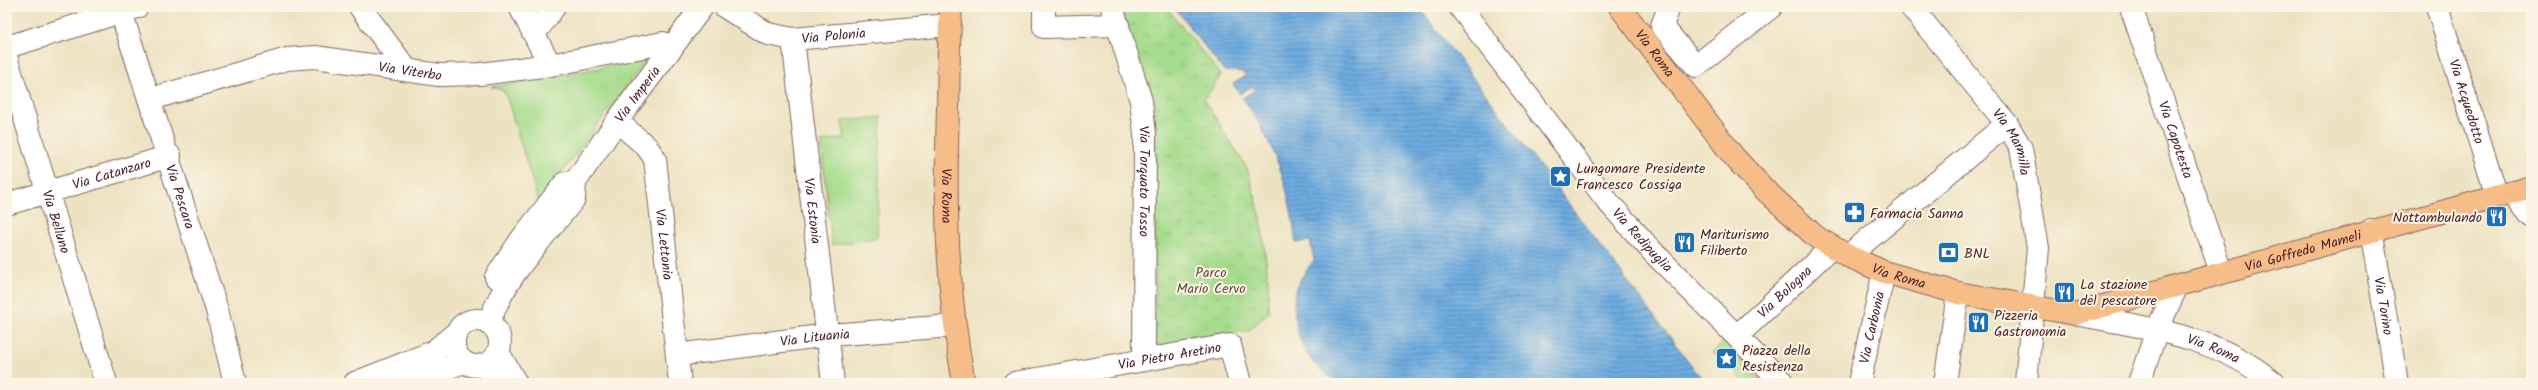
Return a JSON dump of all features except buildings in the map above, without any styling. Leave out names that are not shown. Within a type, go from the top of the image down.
[{"type":"main road","name":"Via Roma","points":[[1620,7],[1734,157],[1816,237],[1840,251],[1884,272],[1958,293],[2075,314]]},
{"type":"main road","name":"Via Roma","points":[[950,16],[946,180],[947,248],[953,326],[964,383]]},
{"type":"main road","name":"Via Goffredo Mameli","points":[[2075,314],[2371,230],[2514,192]]},
{"type":"street","points":[[360,7],[407,70]]},
{"type":"street","points":[[520,7],[550,66]]},
{"type":"street","points":[[533,30],[541,25],[554,7]]},
{"type":"street","name":"Via Imperia","points":[[482,322],[495,305],[508,283],[574,199],[575,182],[617,121],[702,7]]},
{"type":"street","name":"Via Polonia","points":[[725,7],[768,34],[793,39],[950,16]]},
{"type":"street","name":"Via Redipuglia","points":[[1460,7],[1609,202],[1652,250],[1783,383]]},
{"type":"street","points":[[1644,40],[1666,16],[1684,7]]},
{"type":"street","points":[[1666,16],[1696,66],[1771,7]]},
{"type":"street","name":"Via Marmilla","points":[[1911,7],[2007,124],[2021,148],[2038,248],[2034,307],[2026,383]]},
{"type":"street","name":"Via Capotesta","points":[[2131,7],[2222,272]]},
{"type":"street","name":"Via Acquedotto","points":[[2437,7],[2514,192],[2531,216]]},
{"type":"street","points":[[7,47],[129,10]]},
{"type":"street","name":"Via Pescara","points":[[129,10],[151,99],[217,310],[235,383]]},
{"type":"street","points":[[1044,17],[1115,16]]},
{"type":"street","name":"Via Torquato Tasso","points":[[1115,16],[1141,100],[1145,134],[1144,360]]},
{"type":"street","name":"Via Estonia","points":[[793,39],[833,383]]},
{"type":"street","name":"Via Viterbo","points":[[151,99],[287,59],[316,57],[439,75],[480,74],[550,66],[663,43],[670,49]]},
{"type":"street","name":"Via Belluno","points":[[7,60],[106,383]]},
{"type":"street","name":"Via Lettonia","points":[[617,121],[647,147],[655,158],[680,383]]},
{"type":"street","name":"Via Bologna","points":[[1737,336],[1840,251],[2007,124]]},
{"type":"street","name":"Via Catanzaro","points":[[7,204],[170,156]]},
{"type":"street","name":"Via Torino","points":[[2371,230],[2397,383]]},
{"type":"street","name":"Via Carbonia","points":[[1859,383],[1884,272]]},
{"type":"street","points":[[2139,383],[2158,330],[2177,286]]},
{"type":"street","points":[[1945,383],[1958,293]]},
{"type":"street","name":"Via Roma","points":[[2075,314],[2158,330],[2198,340],[2249,363],[2264,379]]},
{"type":"street","points":[[356,383],[433,352],[466,323],[482,322],[499,339],[482,360],[402,383]]},
{"type":"street","name":"Via Lituania","points":[[677,355],[828,335],[953,326]]},
{"type":"street","points":[[456,333],[454,339],[456,352],[482,360],[516,383]]},
{"type":"street","name":"Via Pietro Aretino","points":[[1014,383],[1111,375],[1144,360],[1230,345],[1240,383]]},
{"type":"street","points":[[482,360],[495,376],[498,383]]},
{"type":"green space","name":"Parco Mario Cervo","points":[[1119,7],[1166,7],[1221,75],[1204,100],[1247,168],[1261,218],[1268,280],[1268,313],[1248,331],[1155,348],[1155,106]]},
{"type":"green space","points":[[646,60],[539,203],[506,95],[502,90],[491,87]]},
{"type":"green space","points":[[881,117],[877,238],[832,245],[821,142],[845,138],[842,121]]},
{"type":"green space","name":"Piazza della Resistenza","points":[[1724,342],[1764,383],[1744,383],[1729,363],[1712,353]]},
{"type":"water","points":[[1174,7],[1419,7],[1705,383],[1339,383],[1329,377],[1314,363],[1308,354],[1303,346],[1296,325],[1294,299],[1295,292],[1300,279],[1314,260],[1310,241],[1296,243],[1285,184],[1273,150],[1243,98],[1255,90],[1252,86],[1240,94],[1233,84],[1246,76],[1244,72],[1224,71]]},
{"type":"place","name":"Lungomare Presidente Francesco Cossiga","points":[[1561,176]]},
{"type":"place","name":"Farmacia Sanna","points":[[1855,213]]},
{"type":"place","name":"Nottambulando","points":[[2497,217]]},
{"type":"place","name":"Mariturismo Filiberto","points":[[1684,242]]},
{"type":"place","name":"BNL","points":[[1949,253]]},
{"type":"place","name":"La stazione del pescatore","points":[[2064,292]]},
{"type":"place","name":"Pizzeria Gastronomia","points":[[1978,323]]},
{"type":"place","name":"Piazza della Resistenza","points":[[1726,358]]}]
